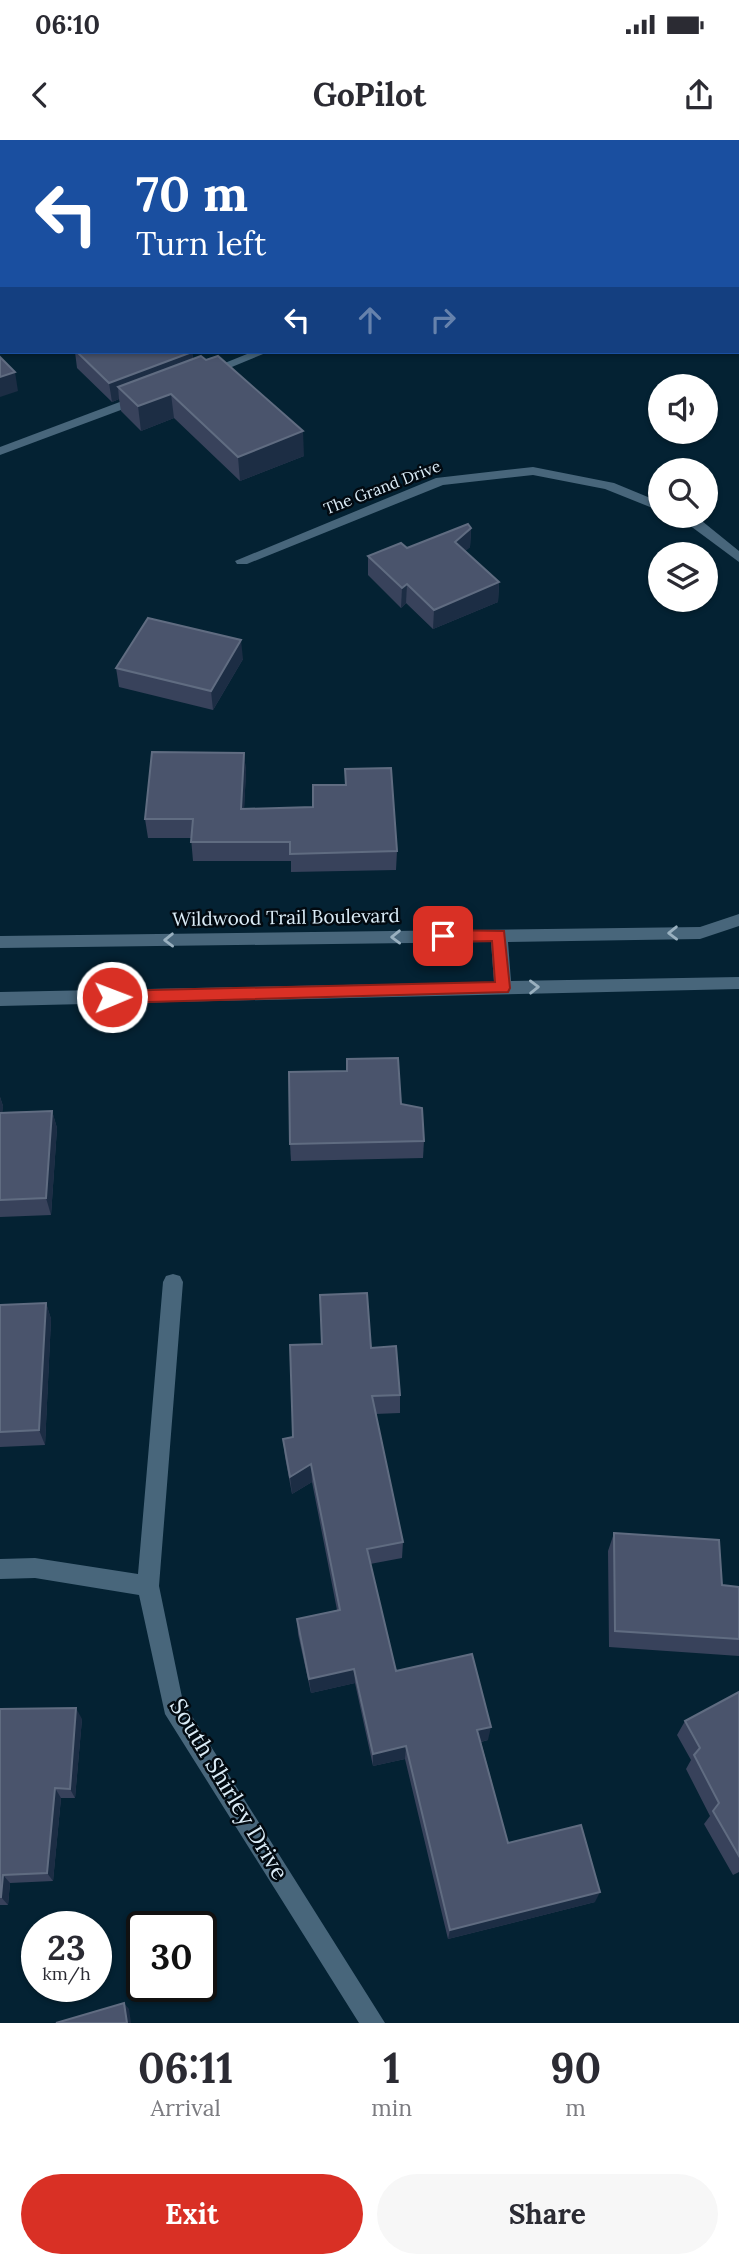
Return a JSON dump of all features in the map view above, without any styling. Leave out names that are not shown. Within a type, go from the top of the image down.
[{"type":"street","points":[[187,380],[257,354]]},
{"type":"street","points":[[0,451],[150,394]]},
{"type":"street","name":"The Grand Drive","points":[[242,561],[441,481],[533,471],[609,486],[648,502]]},
{"type":"street","points":[[702,528],[739,558]]},
{"type":"street","name":"Wildwood Trail Boulevard","points":[[0,942],[700,933],[739,920]]},
{"type":"street","points":[[499,935],[503,988]]},
{"type":"street","points":[[0,999],[739,983]]},
{"type":"street","name":"South Shirley Drive","points":[[173,1282],[148,1586],[173,1706],[373,2023]]},
{"type":"street","points":[[0,1569],[35,1568],[148,1586]]},
{"type":"building","points":[[79,354],[187,354],[109,383]]},
{"type":"building","points":[[201,356],[206,360],[218,356],[303,431],[238,457],[171,394],[138,406],[118,387]]},
{"type":"building","points":[[0,357],[15,372],[0,377]]},
{"type":"building","points":[[468,524],[471,528],[455,542],[499,582],[434,610],[407,584],[402,588],[368,556],[401,543],[407,548]]},
{"type":"building","points":[[148,618],[241,640],[211,691],[116,668]]},
{"type":"building","points":[[152,752],[244,753],[241,809],[313,807],[313,785],[346,785],[345,769],[391,768],[397,851],[290,854],[290,842],[191,842],[193,819],[145,819]]},
{"type":"building","points":[[398,1058],[401,1104],[422,1108],[424,1141],[290,1144],[289,1072],[347,1071],[347,1059]]},
{"type":"building","points":[[52,1111],[46,1198],[0,1200],[0,1113]]},
{"type":"building","points":[[367,1293],[371,1348],[396,1346],[400,1395],[372,1396],[403,1542],[367,1549],[396,1671],[472,1654],[491,1727],[477,1730],[508,1843],[581,1825],[600,1892],[450,1930],[406,1746],[373,1754],[354,1669],[309,1679],[297,1619],[340,1610],[311,1464],[290,1477],[283,1439],[293,1437],[290,1345],[322,1344],[320,1295]]},
{"type":"building","points":[[46,1303],[39,1430],[0,1432],[0,1305]]},
{"type":"building","points":[[614,1533],[719,1540],[722,1585],[739,1587],[739,1639],[615,1631]]},
{"type":"building","points":[[739,1692],[739,1856],[713,1811],[719,1803],[694,1755],[700,1748],[685,1721]]},
{"type":"building","points":[[76,1708],[70,1789],[55,1788],[47,1873],[3,1875],[0,1897],[0,1709]]},
{"type":"building","points":[[124,2003],[127,2023],[56,2023]]},
{"type":"route","points":[[112,997],[503,988],[499,935],[443,936]]}]
